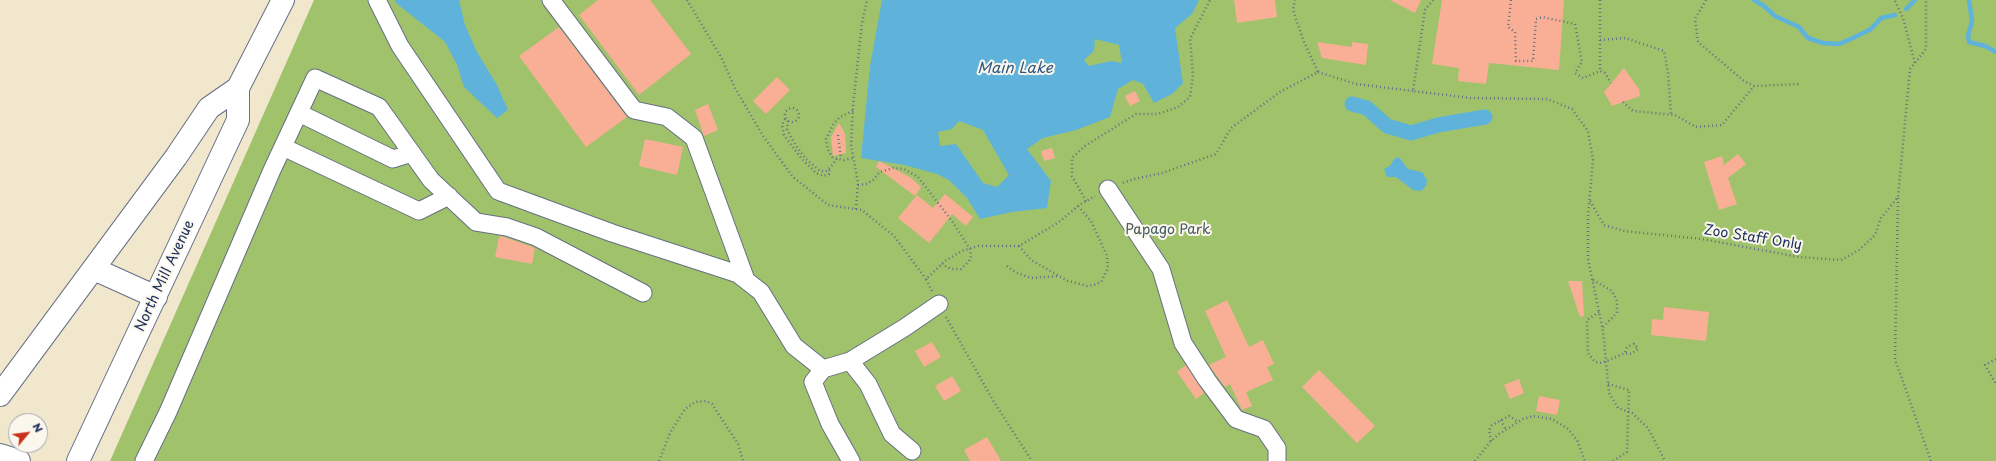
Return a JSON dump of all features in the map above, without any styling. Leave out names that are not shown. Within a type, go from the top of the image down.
[{"type":"main road","name":"North Mill Avenue","points":[[78,461],[238,120],[238,88],[283,0]]},
{"type":"main road","name":"North Mill Avenue","points":[[0,395],[42,336],[94,269],[176,158],[209,108],[238,88]]},
{"type":"main road","points":[[94,269],[156,297]]},
{"type":"main road","points":[[0,368],[42,336]]},
{"type":"main road","points":[[0,455],[18,461]]},
{"type":"lane","points":[[377,0],[400,46],[498,190],[612,233],[738,274],[761,292],[794,346],[823,369]]},
{"type":"lane","points":[[551,0],[634,110],[667,117],[694,138],[746,280]]},
{"type":"lane","points":[[144,461],[168,412],[283,147],[315,78],[379,107],[431,180],[476,222],[507,227],[536,237],[643,293]]},
{"type":"lane","points":[[299,113],[393,159],[412,153]]},
{"type":"lane","points":[[283,147],[419,211],[449,196]]},
{"type":"lane","points":[[1108,189],[1161,270],[1183,343],[1207,380],[1236,419],[1264,429],[1277,448],[1277,461]]},
{"type":"lane","points":[[851,461],[830,424],[813,382],[823,369],[850,361],[904,328],[939,304]]},
{"type":"lane","points":[[850,361],[868,384],[892,434],[912,451]]},
{"type":"path","points":[[687,0],[721,57],[735,88],[763,136],[793,177],[828,205],[862,210],[894,236],[926,279],[990,395],[1032,461]]},
{"type":"path","points":[[856,209],[858,185],[851,145],[862,23],[866,0]]},
{"type":"path","points":[[1086,201],[1072,176],[1072,158],[1085,146],[1136,114],[1158,114],[1165,112],[1178,107],[1190,97],[1193,74],[1190,39],[1210,0]]},
{"type":"path","points":[[1295,0],[1293,10],[1304,42],[1318,72]]},
{"type":"path","points":[[1413,91],[1425,10],[1433,0]]},
{"type":"path","points":[[1511,0],[1508,28],[1516,32],[1516,61],[1533,61],[1536,19],[1542,17],[1575,24],[1582,62],[1575,73],[1583,78],[1600,71],[1605,73],[1611,83]]},
{"type":"path","points":[[1600,0],[1600,71]]},
{"type":"path","points":[[1706,0],[1696,19],[1698,42],[1744,81],[1754,86],[1799,84]]},
{"type":"path","points":[[1926,0],[1926,49],[1910,69],[1898,197],[1895,359],[1931,461]]},
{"type":"path","points":[[1895,1],[1903,18],[1915,64]]},
{"type":"path","points":[[1600,40],[1626,38],[1664,51],[1668,73],[1671,114]]},
{"type":"path","points":[[926,279],[942,264],[962,251],[978,246],[1019,246],[1059,222],[1078,206],[1108,189],[1134,179],[1162,173],[1216,154],[1232,128],[1280,92],[1318,72],[1356,84],[1472,98],[1547,99],[1572,109],[1588,131],[1593,160],[1588,259],[1602,327],[1608,384],[1613,402],[1618,408],[1632,413],[1648,428],[1666,461]]},
{"type":"path","points":[[1623,102],[1633,111],[1675,115],[1696,127],[1722,126],[1754,86]]},
{"type":"path","points":[[786,120],[794,122],[797,120],[799,114],[798,111],[793,108],[787,109],[784,115],[786,120],[786,129],[799,150],[820,171],[827,171],[837,159]]},
{"type":"path","points":[[853,111],[840,117],[834,123],[826,139],[830,156],[837,159],[853,158]]},
{"type":"path","points":[[786,120],[783,121],[782,129],[796,152],[819,175],[826,176],[830,174],[830,168]]},
{"type":"path","points":[[838,135],[841,159]]},
{"type":"path","points":[[858,185],[870,182],[883,170],[893,168],[911,172],[923,183],[970,249],[971,256],[969,261],[961,269],[951,269],[942,264]]},
{"type":"path","name":"Zoo Staff Only","points":[[1590,200],[1604,224],[1624,231],[1702,239],[1799,257],[1841,260],[1859,250],[1875,235],[1881,218],[1898,197]]},
{"type":"path","points":[[1019,246],[1031,260],[1068,281],[1087,286],[1101,282],[1108,268],[1107,256],[1102,241],[1091,221],[1078,206]]},
{"type":"path","points":[[1007,266],[1015,272],[1031,278],[1060,276]]},
{"type":"path","points":[[1592,280],[1612,291],[1617,301],[1616,313],[1613,319],[1602,327]]},
{"type":"path","points":[[1599,312],[1587,320],[1587,350],[1595,362],[1606,362],[1625,353],[1632,354],[1638,349],[1634,344],[1628,347],[1625,353]]},
{"type":"path","points":[[1996,359],[1985,365],[1996,384]]},
{"type":"path","points":[[1608,384],[1629,390],[1627,452],[1613,461]]},
{"type":"path","points":[[658,461],[670,433],[684,409],[695,402],[706,401],[712,404],[738,444],[743,461]]},
{"type":"path","points":[[1491,441],[1490,427],[1511,416],[1519,422]]},
{"type":"path","points":[[1475,461],[1491,441],[1506,430],[1533,416],[1544,416],[1560,423],[1577,440],[1586,461]]},
{"type":"path","points":[[1501,420],[1506,430]]},
{"type":"green space","name":"Papago Park","points":[[314,0],[1996,0],[1996,461],[110,461]]},
{"type":"water","points":[[395,0],[459,0],[465,25],[477,52],[497,85],[508,110],[497,118],[464,87],[457,65],[445,42],[396,3]]},
{"type":"water","name":"Main Lake","points":[[882,0],[1199,0],[1192,14],[1175,28],[1183,83],[1172,94],[1154,103],[1143,84],[1133,80],[1118,89],[1110,117],[1076,130],[1043,138],[1027,149],[1051,181],[1047,208],[1012,212],[980,219],[967,198],[949,180],[937,174],[904,165],[861,158],[870,66]],"holes":[[[1095,39],[1119,45],[1122,63],[1111,61],[1089,66],[1084,60],[1094,51]],[[959,121],[983,130],[1009,175],[997,187],[983,183],[956,144],[940,146],[938,132],[952,129]]]},
{"type":"water","points":[[1399,157],[1408,169],[1422,172],[1427,180],[1426,186],[1421,191],[1413,190],[1396,177],[1387,177],[1384,169],[1390,166],[1394,159]]},
{"type":"building","points":[[598,0],[650,0],[691,54],[639,95],[579,15]]},
{"type":"building","points":[[1234,0],[1275,0],[1277,17],[1237,23]]},
{"type":"building","points":[[1390,0],[1421,0],[1415,13]]},
{"type":"building","points":[[1442,0],[1564,0],[1559,70],[1489,63],[1486,84],[1458,81],[1459,68],[1432,64]]},
{"type":"building","points":[[559,27],[627,117],[586,147],[519,56]]},
{"type":"building","points":[[1317,42],[1352,47],[1352,42],[1368,44],[1366,65],[1322,58]]},
{"type":"building","points":[[1624,68],[1639,89],[1640,96],[1612,106],[1604,92]]},
{"type":"building","points":[[777,77],[790,90],[766,114],[753,101]]},
{"type":"building","points":[[1135,91],[1140,101],[1130,106],[1125,96]]},
{"type":"building","points":[[708,104],[718,130],[704,136],[695,110]]},
{"type":"building","points":[[839,123],[845,134],[846,153],[833,156],[831,137]]},
{"type":"building","points":[[645,139],[683,147],[677,175],[639,166]]},
{"type":"building","points":[[1052,148],[1055,158],[1044,161],[1041,151]]},
{"type":"building","points":[[1738,154],[1746,164],[1728,178],[1737,204],[1719,210],[1704,162],[1722,156],[1724,165]]},
{"type":"building","points":[[879,161],[910,177],[921,187],[915,196],[876,167]]},
{"type":"building","points":[[945,194],[973,217],[966,226],[952,214],[929,243],[898,218],[917,195],[933,208]]},
{"type":"building","points":[[501,236],[535,248],[532,264],[495,257],[499,237]]},
{"type":"building","points":[[1568,281],[1582,281],[1584,316],[1580,317]]},
{"type":"building","points":[[1227,300],[1249,347],[1263,340],[1274,364],[1267,367],[1273,380],[1246,392],[1252,406],[1242,410],[1230,384],[1225,387],[1209,365],[1226,357],[1205,311]]},
{"type":"building","points":[[1664,307],[1709,312],[1706,341],[1651,335],[1652,319],[1663,320]]},
{"type":"building","points":[[932,342],[941,357],[924,367],[915,351]]},
{"type":"building","points":[[1186,365],[1204,393],[1196,399],[1177,372]]},
{"type":"building","points":[[1319,370],[1375,426],[1357,443],[1302,387]]},
{"type":"building","points":[[952,376],[961,391],[944,401],[935,386]]},
{"type":"building","points":[[1519,379],[1524,393],[1510,399],[1504,385]]},
{"type":"building","points":[[1539,396],[1560,400],[1557,415],[1536,411]]},
{"type":"building","points":[[987,437],[1001,461],[970,461],[964,450]]},
{"type":"waterway","points":[[1754,0],[1764,6],[1775,16],[1799,27],[1808,38],[1823,43],[1839,44],[1871,29],[1881,18],[1895,15]]},
{"type":"waterway","points":[[1906,9],[1915,0]]},
{"type":"waterway","points":[[1969,0],[1972,21],[1968,36],[1969,42],[1985,46],[1996,52]]},
{"type":"waterway","points":[[1352,104],[1367,108],[1387,126],[1411,133],[1438,125],[1485,117]]}]
